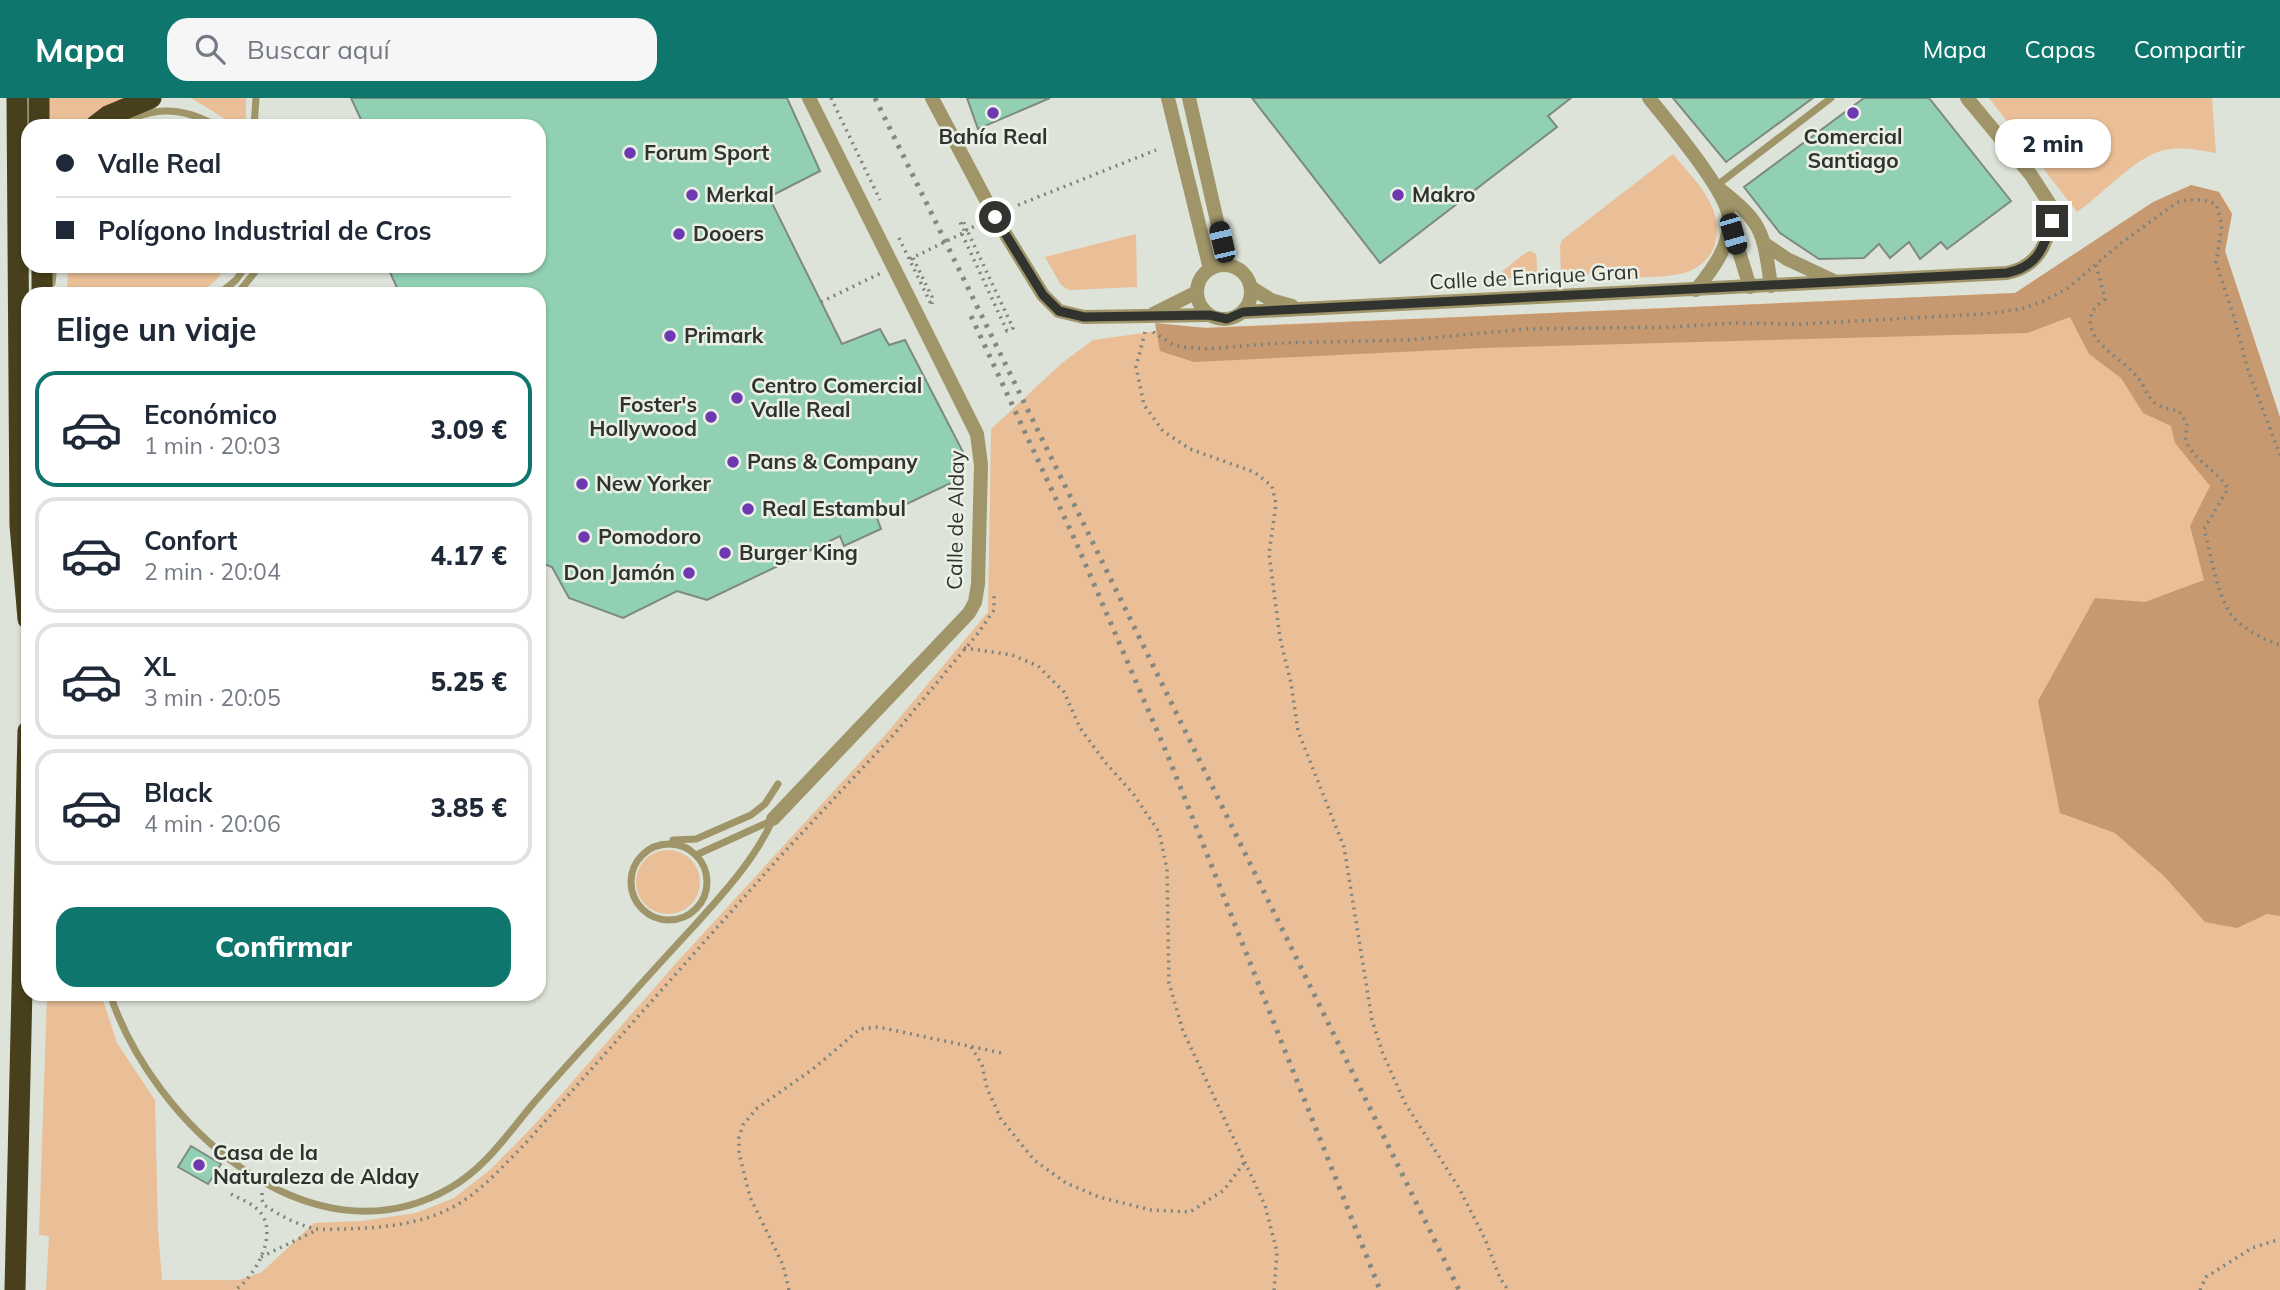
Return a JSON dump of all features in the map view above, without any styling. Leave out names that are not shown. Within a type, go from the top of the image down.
[{"type":"highway","points":[[17,98],[21,537]]},
{"type":"highway","points":[[39,98],[39,119]]},
{"type":"highway","points":[[104,119],[151,98]]},
{"type":"highway","points":[[15,1290],[22,1001]]},
{"type":"highway","points":[[20,1093],[29,1290]]},
{"type":"street","name":"Calle de Alday","points":[[774,819],[969,614],[978,584],[981,465],[976,434],[809,98]]},
{"type":"street","points":[[932,98],[995,217],[1050,303],[1059,311],[1084,317],[1152,320],[1209,315],[1227,319],[1243,312],[1252,297],[1252,288],[1243,272],[1236,267],[1227,265],[1210,269],[1203,275],[1197,292],[1198,301],[1209,315]]},
{"type":"street","points":[[1168,98],[1210,269]]},
{"type":"street","points":[[1189,98],[1227,265]]},
{"type":"street","points":[[1649,98],[1716,186],[1751,287]]},
{"type":"street","name":"Calle de Enrique Gran","points":[[1243,312],[1771,286],[2007,273],[2020,270],[2036,260],[2049,231],[2053,209],[2031,176],[1967,98]]},
{"type":"street","points":[[1716,186],[1746,209],[1758,225],[1765,244],[1771,286]]},
{"type":"street","points":[[1696,290],[1719,259],[1727,238],[1729,218]]},
{"type":"street","points":[[1765,244],[1787,259],[1837,282]]},
{"type":"street","name":"Calle de Enrique Gran","points":[[1252,288],[1271,300],[1300,309]]},
{"type":"street","points":[[1152,320],[1197,292]]},
{"type":"lane","points":[[254,119],[256,98]]},
{"type":"lane","points":[[1716,186],[1831,98]]},
{"type":"lane","points":[[131,119],[142,114],[168,110],[202,119]]},
{"type":"lane","points":[[228,287],[241,273]]},
{"type":"lane","points":[[244,287],[255,273]]},
{"type":"lane","points":[[724,892],[685,917],[662,920],[648,914],[637,903],[631,888],[632,873],[648,849],[672,840],[696,839],[751,815],[765,804],[778,784]]},
{"type":"lane","points":[[696,855],[774,819]]},
{"type":"lane","points":[[113,1001],[136,1054],[156,1084],[186,1119],[233,1163],[275,1189],[312,1202],[360,1210],[393,1208],[436,1195],[475,1171],[724,892],[767,833],[774,819]]},
{"type":"lane","points":[[662,845],[682,846],[696,855],[706,872],[707,884],[698,908]]},
{"type":"path","points":[[831,98],[884,209]]},
{"type":"path","points":[[1018,205],[1156,150]]},
{"type":"path","points":[[1145,332],[1154,332],[1182,347],[1207,348],[1408,340],[1527,329],[1733,323],[1801,324],[1984,314],[2021,309],[2044,301],[2068,288],[2157,215],[2176,203],[2187,199],[2205,200],[2216,204],[2222,225],[2216,263],[2247,367],[2280,455]]},
{"type":"path","points":[[966,231],[1013,328],[1007,331],[966,231]]},
{"type":"path","points":[[895,232],[932,305],[932,297],[913,258]]},
{"type":"path","points":[[2096,265],[2105,299],[2093,312],[2091,327],[2101,345],[2132,371],[2151,401],[2162,408],[2179,411],[2187,423],[2186,439],[2228,489],[2204,529],[2221,594],[2231,615],[2263,639],[2280,645]]},
{"type":"path","points":[[1152,320],[1145,332],[1136,367],[1144,405],[1163,431],[1191,449],[1254,472],[1272,486],[1276,504],[1269,553],[1280,638],[1291,683],[1298,731],[1344,847],[1372,1020],[1383,1055],[1405,1103],[1459,1188],[1508,1290]]},
{"type":"path","points":[[262,1193],[262,1203],[268,1208],[304,1225],[319,1229],[357,1229],[411,1222],[447,1210],[481,1187],[524,1145],[777,860],[896,732],[994,610],[993,586]]},
{"type":"path","points":[[964,648],[1012,655],[1038,666],[1064,692],[1080,728],[1134,795],[1159,832],[1167,869],[1169,983],[1183,1031],[1265,1205],[1276,1252],[1274,1290]]},
{"type":"path","points":[[789,1290],[783,1265],[750,1197],[740,1153],[739,1137],[743,1125],[756,1109],[813,1069],[860,1029],[878,1027],[1002,1053]]},
{"type":"path","points":[[971,1047],[982,1065],[987,1088],[1002,1119],[1034,1160],[1066,1183],[1099,1197],[1151,1210],[1190,1212],[1224,1190],[1244,1163]]},
{"type":"path","points":[[231,1194],[260,1211],[266,1223],[261,1256],[243,1285],[235,1290]]},
{"type":"path","points":[[261,1256],[319,1229]]},
{"type":"path","points":[[2200,1290],[2206,1277],[2252,1248],[2280,1239]]},
{"type":"shaded area","points":[[45,98],[126,98],[90,119],[46,119]]},
{"type":"shaded area","points":[[191,98],[246,98],[246,119],[226,119]]},
{"type":"shaded area","points":[[1989,98],[2212,98],[2216,153],[2175,148],[2150,155],[2077,212]]},
{"type":"shaded area","points":[[1673,154],[1699,185],[1713,208],[1717,233],[1714,247],[1707,259],[1691,270],[1668,276],[1561,276],[1562,240]]},
{"type":"shaded area","points":[[2191,185],[2219,192],[2232,213],[2225,251],[2280,420],[2280,1290],[46,1290],[49,1236],[39,1235],[47,1001],[103,1001],[117,1043],[155,1100],[162,1280],[239,1280],[262,1272],[314,1223],[361,1221],[416,1213],[454,1198],[491,1169],[537,1122],[678,961],[886,734],[988,612],[991,429],[1062,363],[1093,340],[1172,329],[2015,293],[2066,268]]},
{"type":"shaded area","points":[[2191,185],[2219,192],[2232,214],[2225,251],[2280,417],[2280,916],[2267,914],[2237,928],[2205,922],[2164,876],[2115,833],[2060,813],[2038,701],[2095,598],[2145,602],[2204,580],[2190,526],[2210,486],[2175,443],[2171,426],[2143,413],[2121,378],[2089,354],[2070,317],[2027,333],[1483,348],[1194,362],[1160,351],[1155,323],[1206,328],[2015,293],[2153,202]]},
{"type":"shaded area","points":[[1136,234],[1137,287],[1069,290],[1061,285],[1045,257]]},
{"type":"shaded area","points":[[1530,251],[1536,254],[1538,277],[1493,279],[1524,254]]},
{"type":"shaded area","points":[[68,273],[222,273],[208,287],[67,287]]},
{"type":"shaded area","points":[[668,850],[686,856],[694,864],[700,882],[694,900],[686,908],[668,914],[650,908],[642,900],[636,882],[642,864],[650,856]]},
{"type":"building","name":"Centro Comercial Valle Real","points":[[351,98],[787,98],[820,171],[769,197],[842,344],[880,329],[889,345],[905,340],[963,452],[953,482],[877,518],[881,529],[844,546],[840,536],[707,600],[677,591],[623,618],[569,598],[552,567],[546,565],[546,287],[397,287],[390,273],[546,273],[546,119],[361,119]]},
{"type":"building","name":"Bahía Real","points":[[967,98],[1050,98],[978,129]]},
{"type":"building","name":"Makro","points":[[1252,98],[1571,98],[1548,116],[1557,127],[1380,263]]},
{"type":"building","points":[[1673,98],[1813,98],[1726,162]]},
{"type":"building","points":[[1864,98],[1929,98],[2011,201],[1947,249],[1941,242],[1920,259],[1909,242],[1890,258],[1879,244],[1864,258],[1819,259],[1780,233],[1744,187]]},
{"type":"building","name":"Casa de la Naturaleza de Alday","points":[[191,1146],[221,1164],[208,1184],[178,1167]]},
{"type":"railway","points":[[875,98],[1459,1290]]},
{"type":"railway","points":[[971,316],[1075,540],[1168,756],[1380,1290]]},
{"type":"place","name":"Bahía Real","points":[[993,113]]},
{"type":"place","name":"Comercial Santiago","points":[[1853,113]]},
{"type":"place","name":"Forum Sport","points":[[630,153]]},
{"type":"place","name":"Merkal","points":[[692,195]]},
{"type":"place","name":"Makro","points":[[1398,195]]},
{"type":"place","name":"Dooers","points":[[679,234]]},
{"type":"place","name":"Primark","points":[[670,336]]},
{"type":"place","name":"Centro Comercial Valle Real","points":[[737,398]]},
{"type":"place","name":"Foster's Hollywood","points":[[711,417]]},
{"type":"place","name":"Pans & Company","points":[[733,462]]},
{"type":"place","name":"New Yorker","points":[[582,484]]},
{"type":"place","name":"Real Estambul","points":[[748,509]]},
{"type":"place","name":"Pomodoro","points":[[584,537]]},
{"type":"place","name":"Burger King","points":[[725,553]]},
{"type":"place","name":"Don Jamón","points":[[689,573]]},
{"type":"place","name":"Casa de la Naturaleza de Alday","points":[[199,1165]]},
{"type":"route","points":[[995,217],[1043,295],[1059,311],[1084,317],[1209,315],[1218,319],[1235,317],[1243,312],[2007,273],[2020,270],[2036,260],[2052,221]]}]
